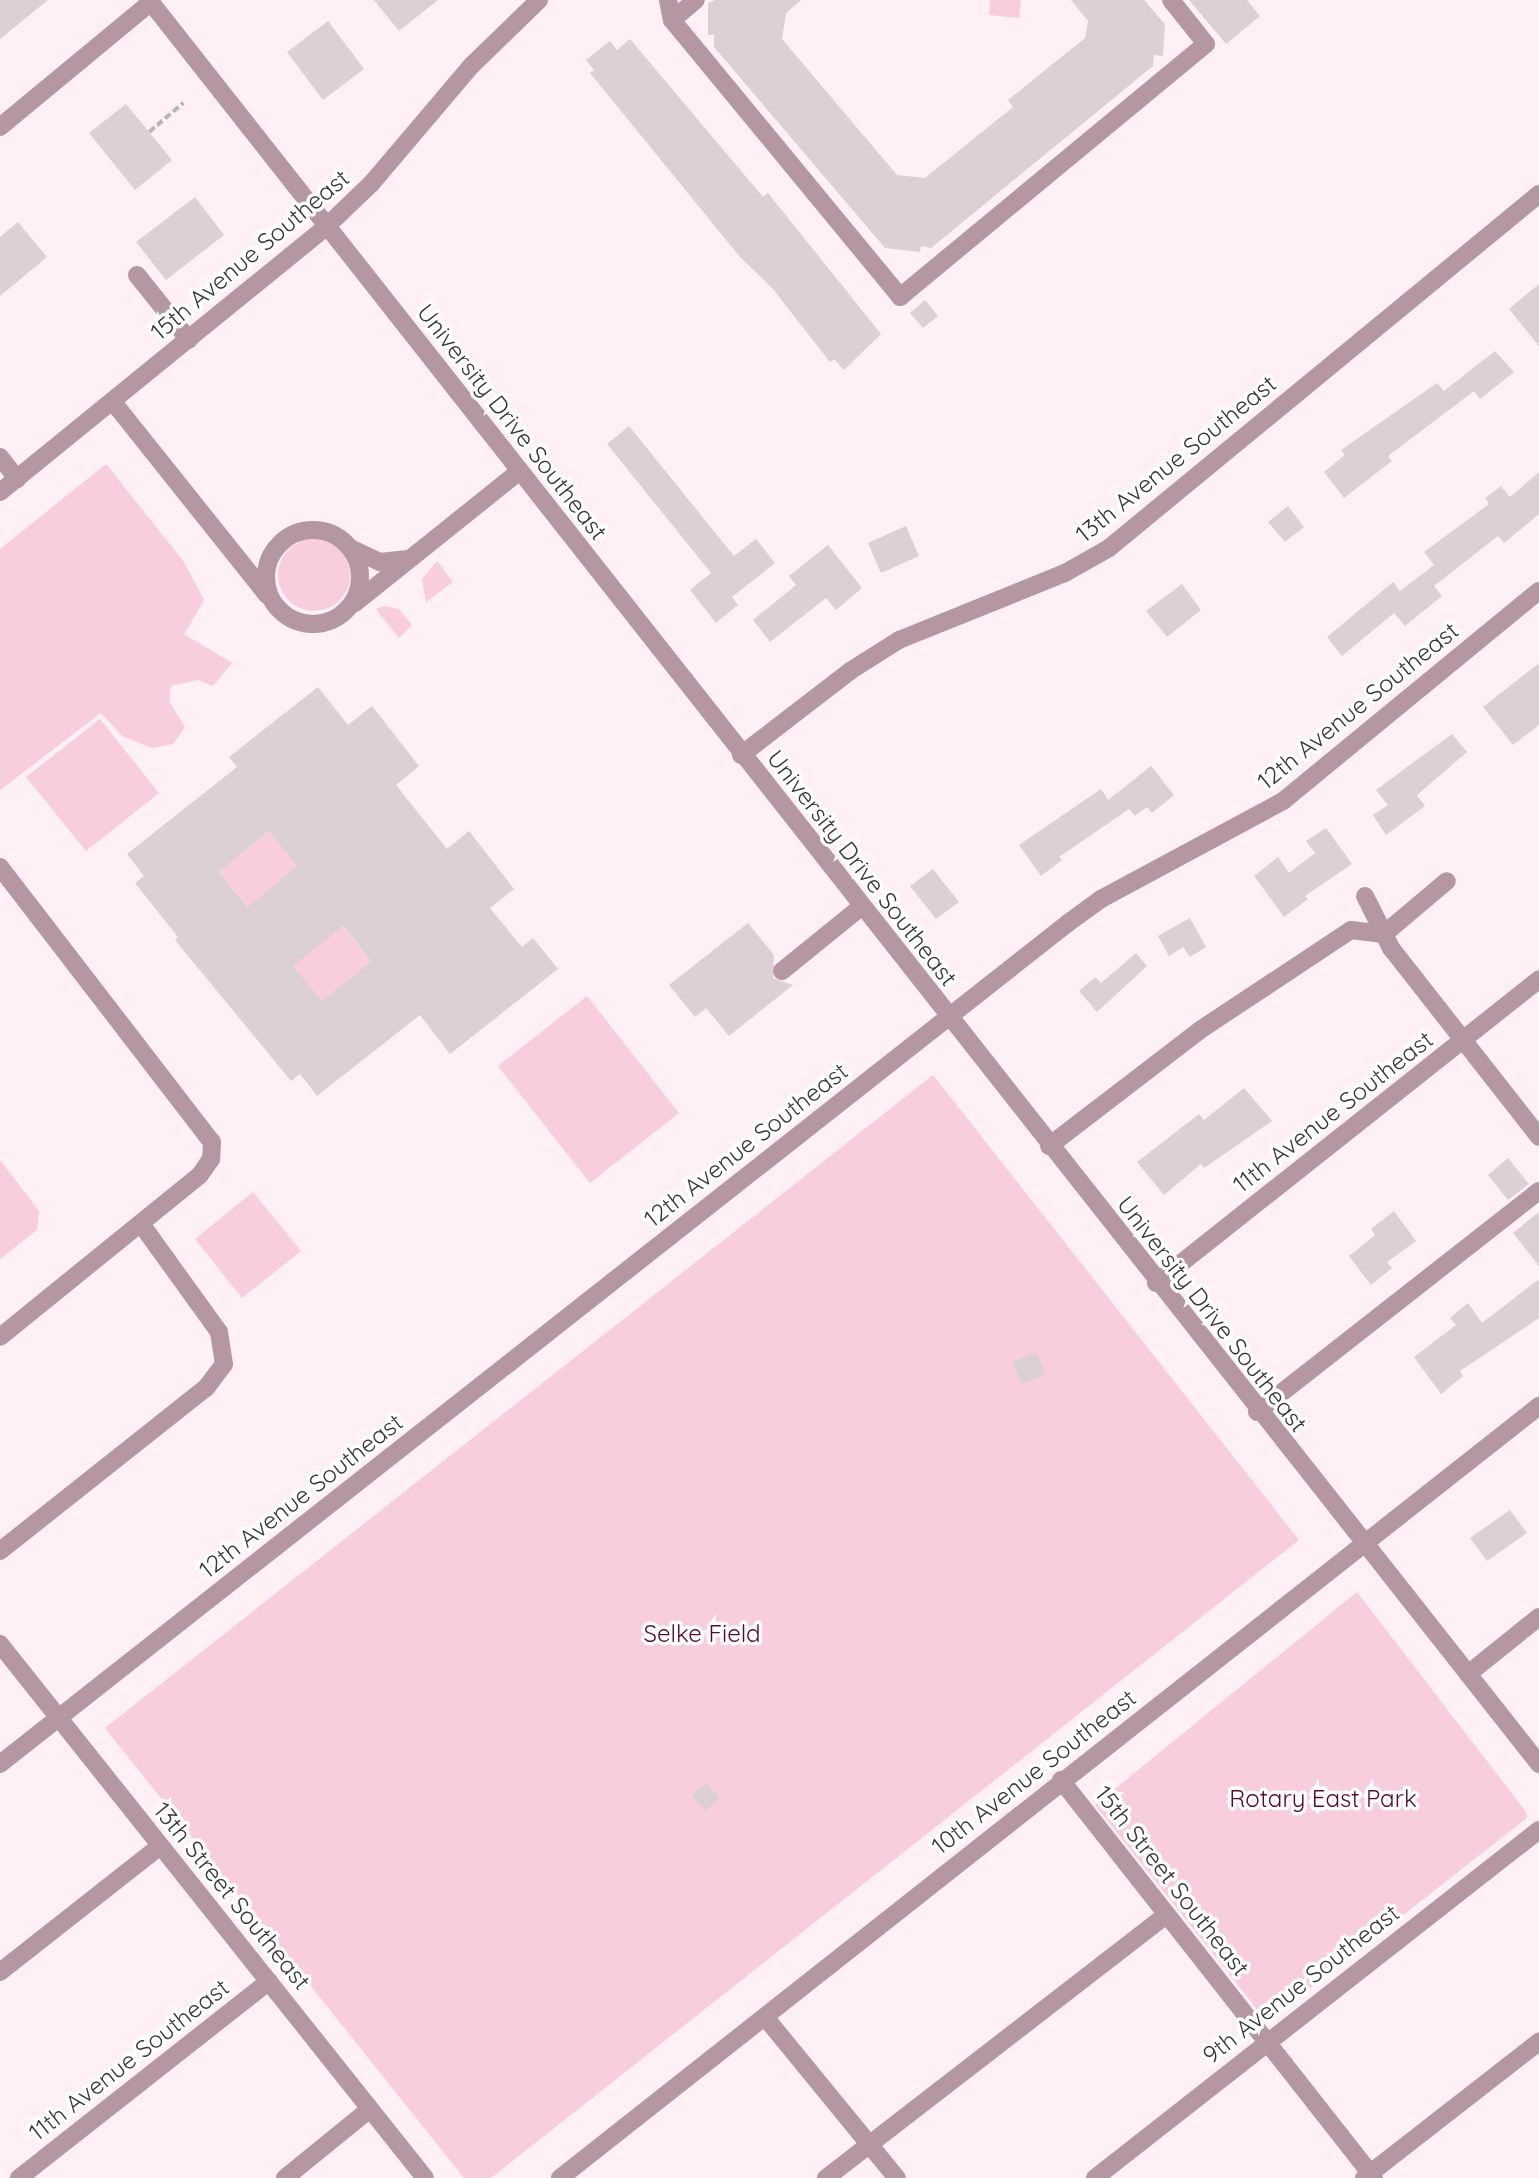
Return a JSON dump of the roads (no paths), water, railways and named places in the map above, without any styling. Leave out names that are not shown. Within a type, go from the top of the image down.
[{"type":"street","name":"15th Avenue Southeast","points":[[0,492],[327,226],[371,184],[471,66],[539,0]]},
{"type":"street","points":[[668,0],[672,20],[900,297],[1206,44],[1171,0]]},
{"type":"street","points":[[672,20],[696,0]]},
{"type":"street","name":"University Drive Southeast","points":[[150,1],[1257,1412],[1367,1544],[1539,1764]]},
{"type":"street","points":[[0,127],[150,1]]},
{"type":"street","name":"13th Avenue Southeast","points":[[741,755],[850,671],[899,640],[1065,573],[1109,548],[1539,194]]},
{"type":"street","points":[[136,275],[189,340]]},
{"type":"street","points":[[113,402],[274,604],[292,619],[315,624],[347,610],[520,471]]},
{"type":"street","points":[[0,457],[17,479]]},
{"type":"street","points":[[228,546],[254,553],[275,547],[293,533],[318,529],[343,540],[352,550],[360,575],[359,588],[347,610]]},
{"type":"street","points":[[274,604],[266,569],[275,547]]},
{"type":"street","points":[[352,550],[380,562],[408,559]]},
{"type":"street","name":"12th Avenue Southeast","points":[[0,1764],[1101,899],[1283,801],[1539,591]]},
{"type":"street","points":[[0,867],[212,1142],[211,1159],[200,1175],[0,1337]]},
{"type":"street","points":[[1049,1146],[1200,1030],[1351,930],[1384,934],[1447,881]]},
{"type":"street","points":[[1365,896],[1384,934],[1462,1041],[1539,1137]]},
{"type":"street","points":[[782,971],[861,907]]},
{"type":"street","name":"11th Avenue Southeast","points":[[1156,1283],[1539,979]]},
{"type":"street","points":[[1257,1412],[1539,1191]]},
{"type":"street","points":[[0,1551],[206,1388],[224,1364],[219,1332],[141,1224]]},
{"type":"street","name":"10th Avenue Southeast","points":[[561,2178],[1060,1780],[1367,1544],[1539,1406]]},
{"type":"street","points":[[1468,1674],[1539,1617]]},
{"type":"street","name":"13th Street Southeast","points":[[0,1644],[425,2178]]},
{"type":"street","name":"15th Street Southeast","points":[[1060,1780],[1167,1913],[1370,2176]]},
{"type":"street","name":"9th Avenue Southeast","points":[[1095,2178],[1539,1830]]},
{"type":"street","points":[[0,1972],[160,1846]]},
{"type":"street","points":[[826,2178],[1167,1913]]},
{"type":"street","name":"11th Avenue Southeast","points":[[19,2178],[268,1981]]},
{"type":"street","points":[[765,2017],[897,2178]]},
{"type":"street","points":[[1370,2176],[1539,2042]]},
{"type":"street","points":[[285,2178],[370,2109]]},
{"type":"park label","name":"Selke Field","points":[[702,1634]]},
{"type":"park label","name":"Rotary East Park","points":[[1323,1799]]}]
